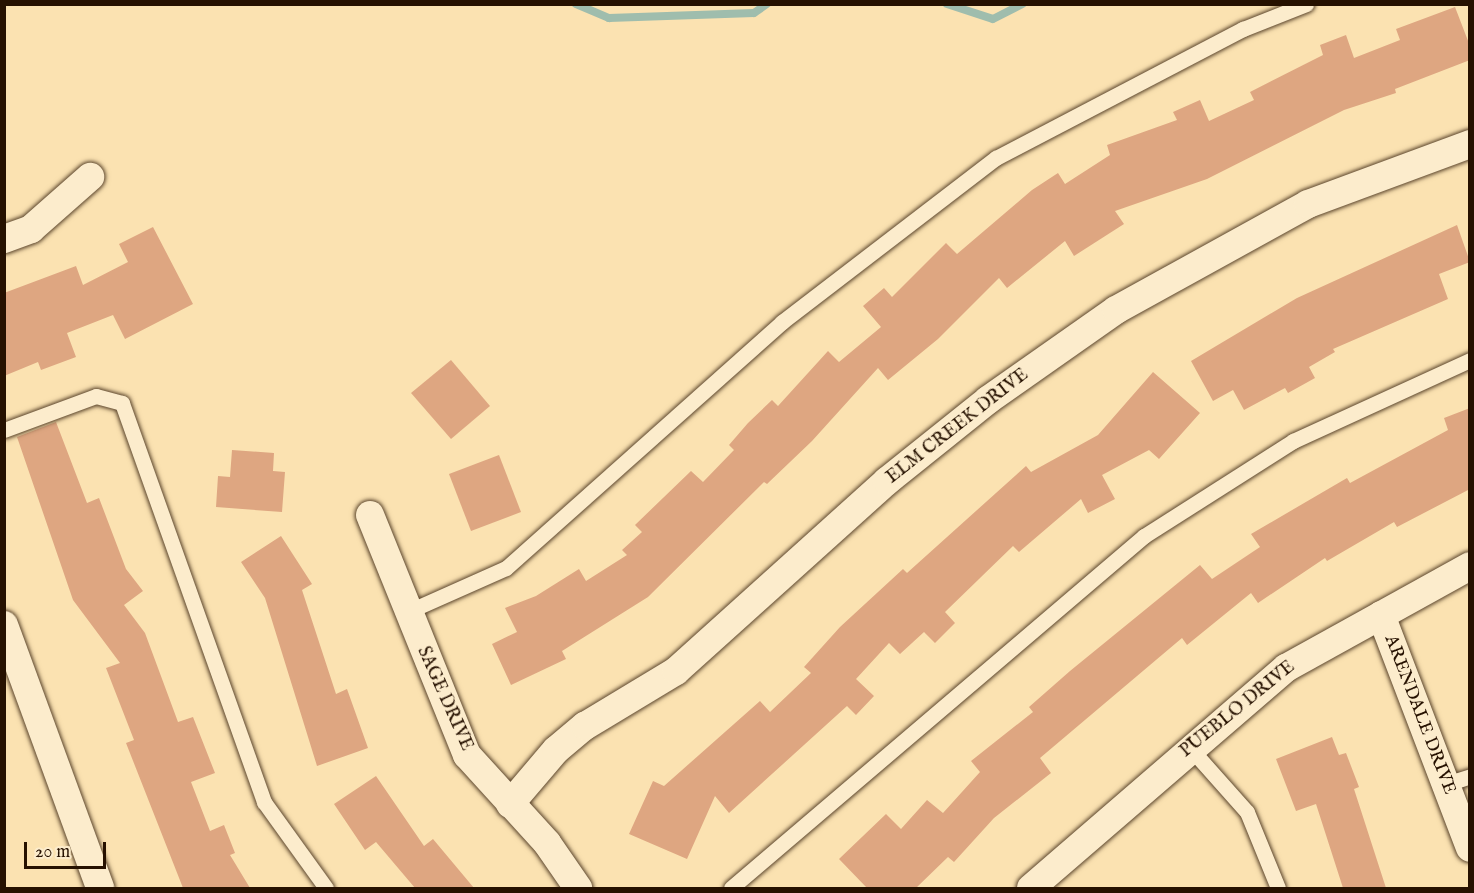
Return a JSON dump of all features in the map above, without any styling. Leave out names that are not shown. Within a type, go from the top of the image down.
[{"type":"street","name":"ELM CREEK DRIVE","points":[[510,804],[556,750],[578,732],[676,670],[887,481],[988,400],[1116,310],[1308,204],[1470,144]]},
{"type":"street","points":[[4,239],[31,229],[90,177]]},
{"type":"street","name":"SAGE DRIVE","points":[[370,515],[407,612],[467,755],[547,843],[578,888]]},
{"type":"street","name":"PUEBLO DRIVE","points":[[1031,888],[1286,668],[1470,566]]},
{"type":"street","name":"ARENDALE DRIVE","points":[[1381,615],[1458,780],[1470,848]]},
{"type":"street","points":[[5,629],[100,888]]},
{"type":"lane","points":[[407,612],[506,568],[782,322],[996,158],[1243,29],[1306,4]]},
{"type":"lane","points":[[731,888],[1144,536],[1293,441],[1470,360]]},
{"type":"lane","points":[[4,430],[96,396],[122,403],[264,802],[326,888]]},
{"type":"lane","points":[[1191,749],[1247,812],[1278,888]]},
{"type":"building","points":[[1455,7],[1470,46],[1470,60],[1395,89],[1396,93],[1344,110],[1207,179],[1115,211],[1124,224],[1074,256],[1065,241],[1007,288],[999,278],[938,339],[888,380],[878,368],[812,441],[767,484],[764,482],[648,597],[562,651],[566,659],[511,685],[492,644],[517,632],[505,608],[536,596],[579,569],[586,581],[627,555],[622,550],[642,532],[635,525],[691,471],[703,482],[734,450],[729,445],[748,423],[772,400],[778,406],[828,351],[839,362],[881,327],[863,306],[884,288],[892,297],[946,243],[957,254],[1032,190],[1058,173],[1065,184],[1110,155],[1107,145],[1177,120],[1173,112],[1200,100],[1209,121],[1254,100],[1250,92],[1323,55],[1320,45],[1346,35],[1354,58],[1400,40],[1396,29]]},
{"type":"building","points":[[1457,225],[1470,262],[1439,274],[1448,299],[1333,349],[1335,352],[1309,367],[1315,378],[1288,393],[1285,388],[1244,410],[1233,390],[1213,401],[1191,361],[1297,298]]},
{"type":"building","points":[[153,227],[193,304],[125,339],[113,315],[67,333],[76,357],[41,370],[38,362],[4,376],[4,293],[76,266],[83,285],[128,262],[119,244]]},
{"type":"building","points":[[451,360],[490,406],[451,439],[411,393]]},
{"type":"building","points":[[1153,372],[1200,413],[1159,459],[1149,450],[1102,475],[1115,499],[1088,513],[1081,499],[1019,552],[1013,546],[945,612],[955,623],[935,643],[924,632],[900,654],[889,643],[856,679],[874,696],[856,715],[847,706],[729,813],[715,796],[687,859],[629,834],[653,781],[664,786],[760,701],[770,712],[811,673],[804,667],[840,627],[903,569],[907,573],[1026,466],[1031,472],[1098,435]]},
{"type":"building","points":[[1470,408],[1470,489],[1397,527],[1394,522],[1327,561],[1325,558],[1258,603],[1251,593],[1187,645],[1182,638],[1040,758],[1051,773],[994,818],[954,862],[948,857],[916,888],[867,888],[839,859],[886,814],[901,829],[927,800],[943,813],[980,772],[971,761],[1033,712],[1029,707],[1070,671],[1200,565],[1212,579],[1260,547],[1251,534],[1347,478],[1350,483],[1448,430],[1444,418]]},
{"type":"building","points":[[56,422],[87,503],[99,498],[126,569],[143,591],[124,605],[145,633],[178,722],[193,717],[215,773],[191,782],[210,831],[224,825],[235,853],[230,855],[250,888],[183,888],[126,743],[134,740],[106,668],[120,663],[73,600],[17,437]]},
{"type":"building","points":[[232,450],[274,453],[273,471],[285,472],[282,512],[216,507],[218,476],[230,477]]},
{"type":"building","points":[[499,455],[521,512],[471,531],[449,474]]},
{"type":"building","points":[[281,536],[312,584],[302,590],[336,694],[347,689],[368,748],[317,766],[265,598],[241,562]]},
{"type":"building","points":[[1332,737],[1339,755],[1346,753],[1359,787],[1354,789],[1386,888],[1343,888],[1316,804],[1296,811],[1276,759]]},
{"type":"building","points":[[376,776],[424,846],[433,839],[474,888],[415,888],[376,842],[365,850],[334,804]]},
{"type":"waterway","points":[[576,4],[609,18],[754,13],[767,4]]},
{"type":"waterway","points":[[947,4],[993,19],[1022,4]]}]
